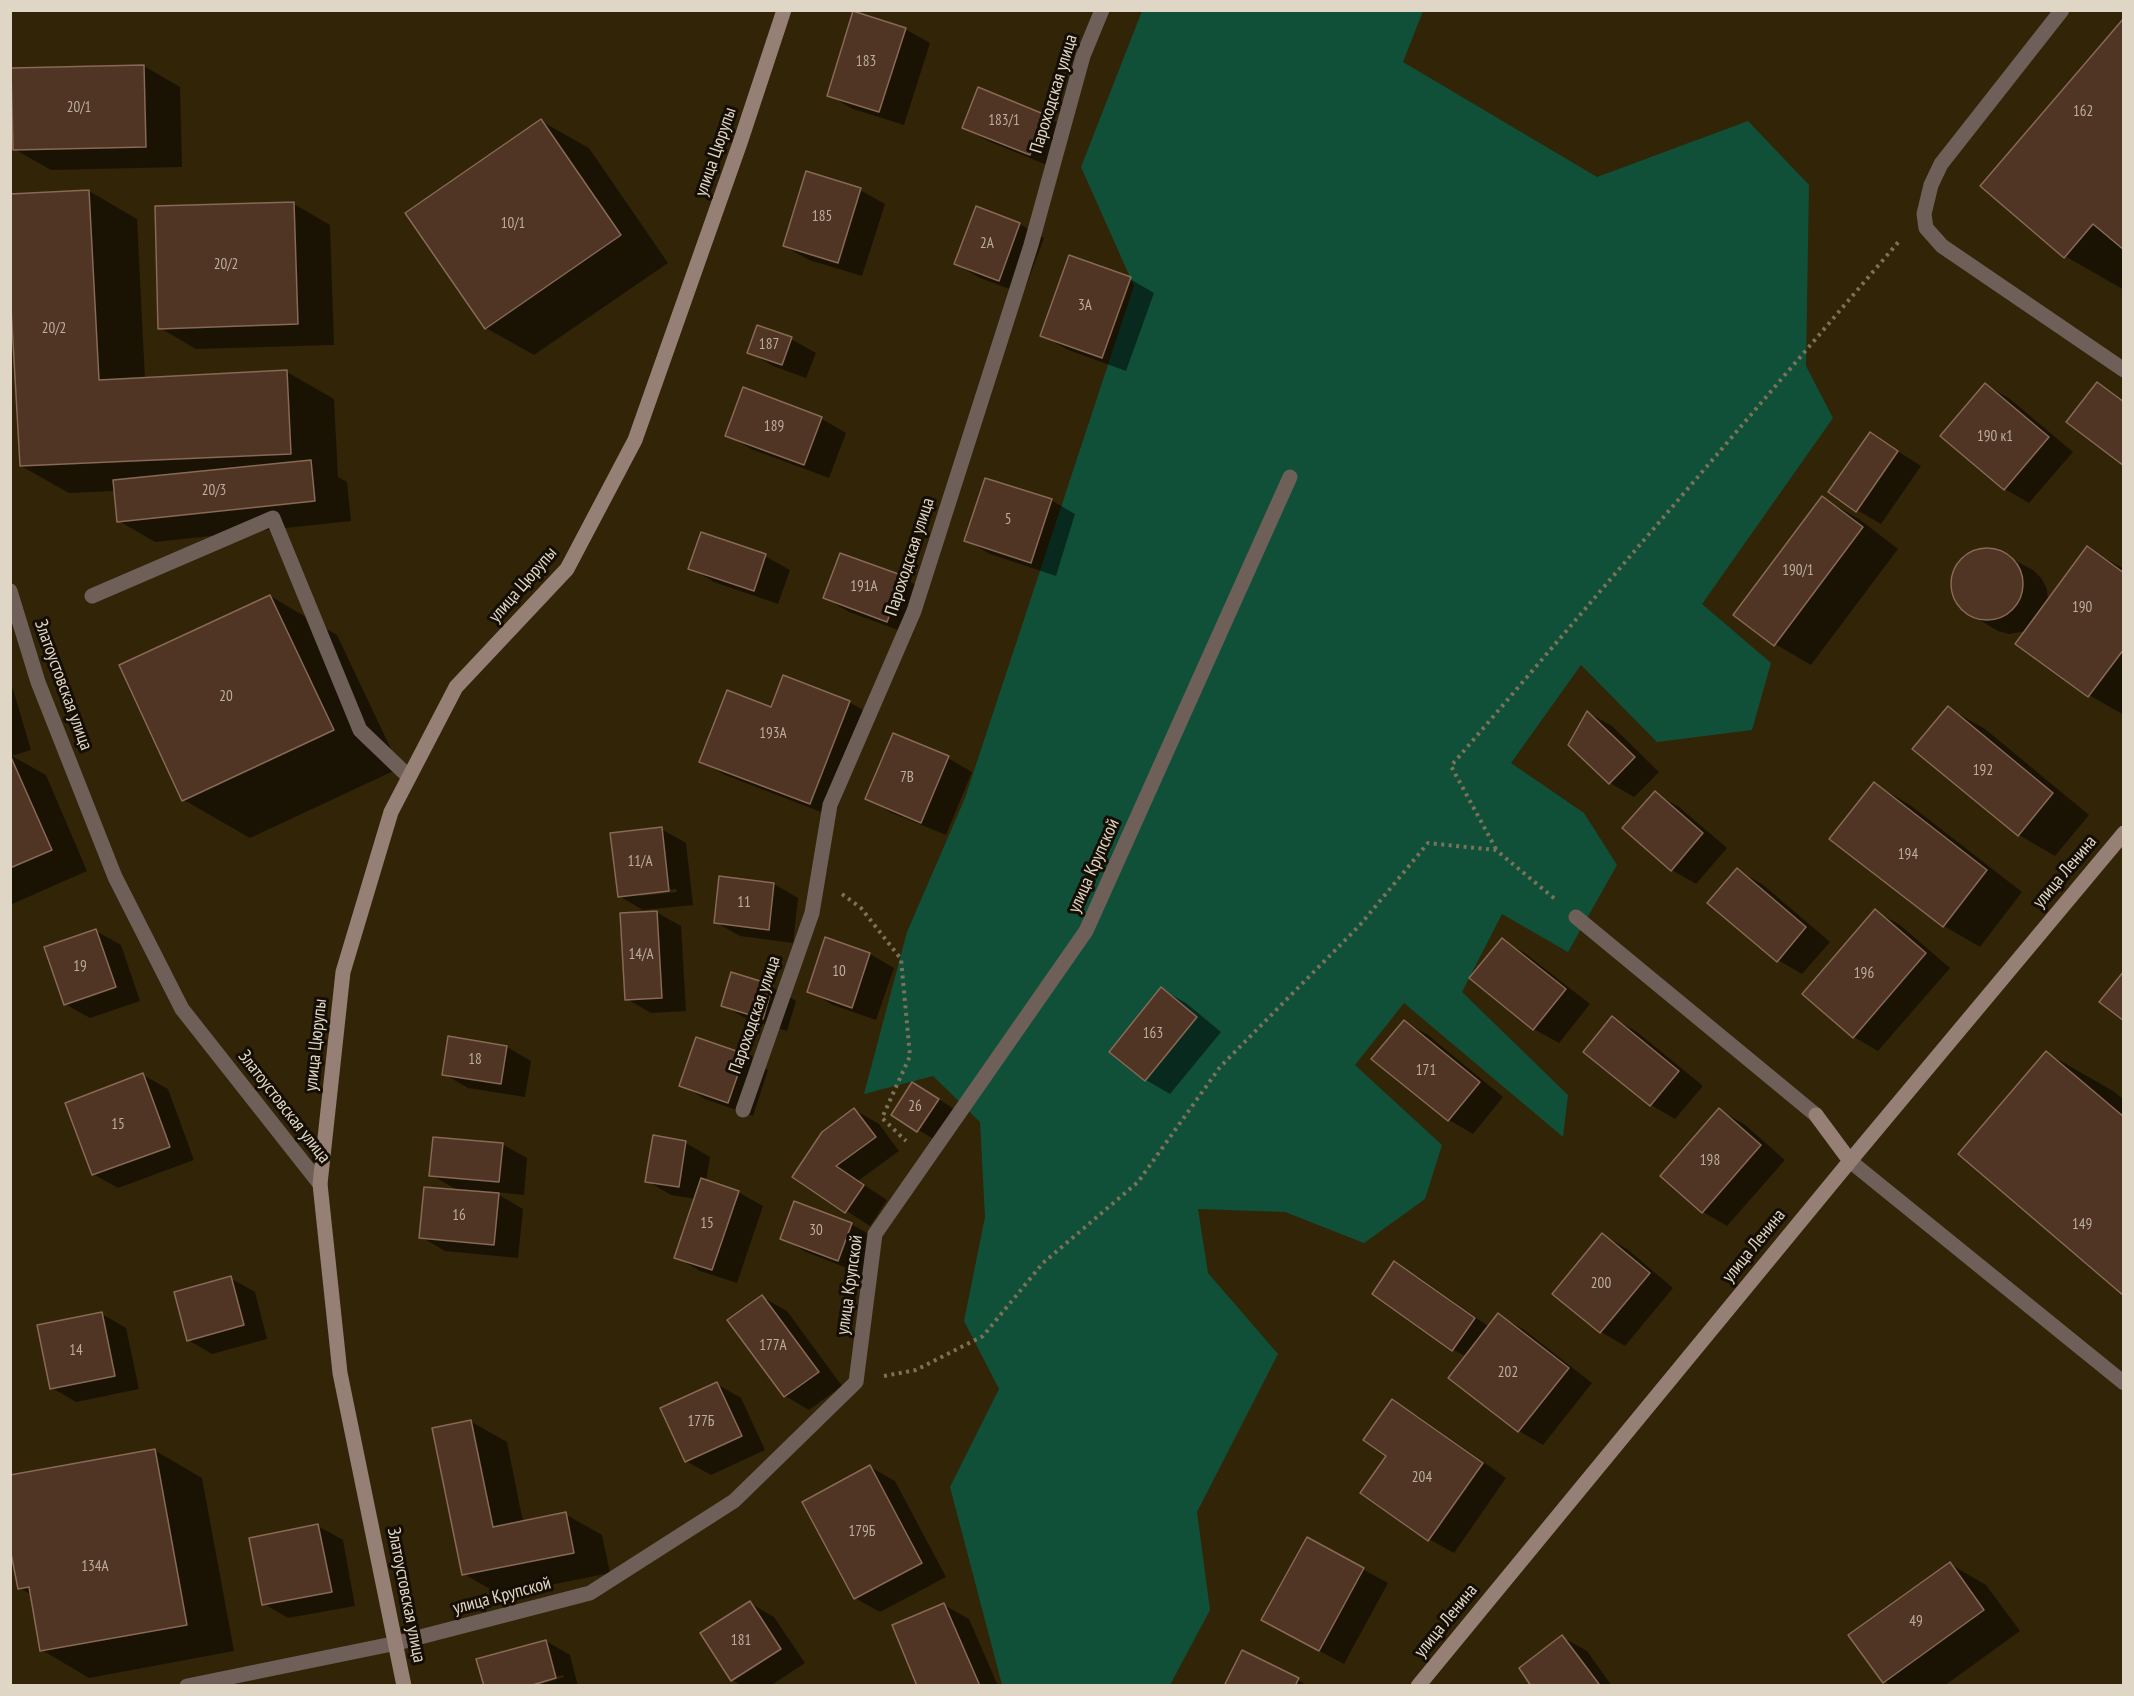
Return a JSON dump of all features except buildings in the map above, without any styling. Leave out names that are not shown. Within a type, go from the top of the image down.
[{"type":"street","name":"улица Цюрупы","points":[[320,1184],[344,972],[391,812],[456,687],[567,569],[635,440],[740,143],[784,10]]},
{"type":"street","name":"Пароходская улица","points":[[742,1110],[812,913],[831,805],[915,611],[1031,245],[1083,56],[1102,10]]},
{"type":"street","points":[[2062,10],[1941,165],[1931,185],[1924,214],[1926,228],[1942,246],[2124,370]]},
{"type":"street","name":"улица Крупской","points":[[187,1686],[397,1643],[590,1593],[734,1501],[856,1382],[875,1234],[1086,931],[1290,477]]},
{"type":"street","points":[[92,596],[273,518],[360,730],[409,777]]},
{"type":"street","name":"Златоустовская улица","points":[[10,591],[38,682],[115,877],[182,1009],[320,1184],[340,1373],[405,1686]]},
{"type":"street","name":"улица Ленина","points":[[1418,1686],[1850,1161],[2124,833]]},
{"type":"street","points":[[1576,917],[1816,1115],[1850,1161],[2124,1383]]},
{"type":"path","points":[[1576,917],[1496,850],[1451,766],[1924,214]]},
{"type":"path","points":[[856,1382],[916,1370],[983,1336],[1043,1263],[1138,1182],[1220,1067],[1360,925],[1428,843],[1496,850]]},
{"type":"path","points":[[818,876],[861,908],[901,959],[910,1056],[882,1118],[926,1161]]},
{"type":"green space","points":[[1142,11],[1423,11],[1403,62],[1597,177],[1748,121],[1809,185],[1806,366],[1833,418],[1702,604],[1771,663],[1752,730],[1657,742],[1581,665],[1511,763],[1584,813],[1617,865],[1568,952],[1502,914],[1462,992],[1568,1095],[1563,1137],[1404,1003],[1355,1065],[1442,1145],[1425,1199],[1364,1243],[1285,1212],[1198,1209],[1208,1273],[1278,1354],[1197,1512],[1210,1610],[1170,1685],[1002,1685],[950,1487],[999,1389],[964,1321],[985,1217],[980,1122],[933,1076],[864,1094],[907,932],[965,798],[1134,286],[1081,167]]}]
